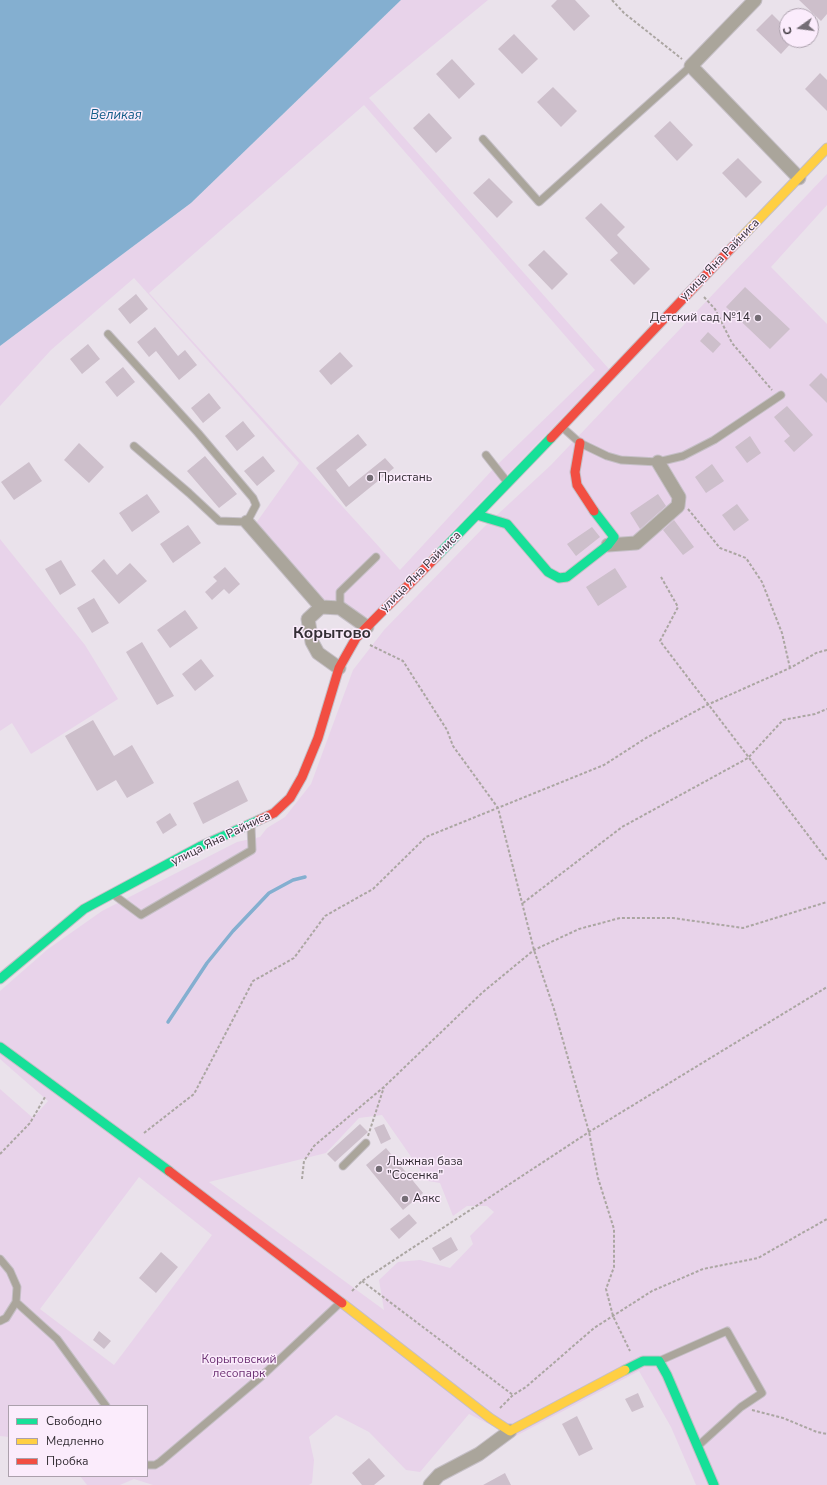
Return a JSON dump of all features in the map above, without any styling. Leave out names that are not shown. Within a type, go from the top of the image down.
[{"type":"street","points":[[754,0],[691,66],[799,178]]},
{"type":"street","name":"улица Яна Райниса","points":[[0,979],[84,909],[201,846],[274,813],[290,798],[302,777],[318,738],[339,668],[356,638],[562,427],[827,148]]},
{"type":"street","points":[[477,515],[507,524],[548,572],[559,578],[567,577],[608,545],[614,537],[592,509],[577,485],[575,472],[580,443]]},
{"type":"street","points":[[608,545],[636,543],[678,506],[679,497],[658,462]]},
{"type":"street","points":[[247,522],[321,608]]},
{"type":"street","points":[[339,668],[318,653],[312,642],[308,619],[321,608],[340,608],[367,627]]},
{"type":"street","points":[[0,1047],[131,1142],[490,1418],[510,1431]]},
{"type":"street","points":[[430,1485],[439,1475],[479,1454],[510,1431],[643,1361],[659,1361],[667,1374],[714,1485]]},
{"type":"lane","points":[[483,139],[539,202],[691,66]]},
{"type":"lane","points":[[108,334],[198,433],[253,498],[256,504],[247,522],[219,521],[134,446]]},
{"type":"lane","points":[[562,427],[580,443],[607,456],[621,460],[658,462],[682,456],[714,440],[780,396]]},
{"type":"lane","points":[[486,455],[508,483]]},
{"type":"lane","points":[[340,608],[340,592],[376,557]]},
{"type":"lane","points":[[113,894],[141,915],[252,850],[250,824]]},
{"type":"lane","points":[[343,1166],[366,1143]]},
{"type":"lane","points":[[0,1259],[10,1271],[17,1287],[16,1302],[6,1318],[0,1321]]},
{"type":"lane","points":[[16,1302],[57,1339],[105,1405]]},
{"type":"lane","points":[[148,1465],[155,1465],[160,1462],[263,1375],[341,1302]]},
{"type":"lane","points":[[659,1361],[727,1331],[762,1393],[741,1407],[698,1446]]},
{"type":"path","points":[[612,0],[624,13],[691,66]]},
{"type":"path","points":[[696,286],[715,309],[732,343],[780,396]]},
{"type":"path","points":[[679,497],[720,548],[746,558],[762,582],[782,633],[790,668]]},
{"type":"path","points":[[661,578],[678,608],[660,641],[707,705],[827,860]]},
{"type":"path","points":[[356,638],[403,661],[447,730],[452,746],[498,808],[534,950],[554,1009],[589,1132],[598,1178],[614,1230],[614,1267],[606,1289],[613,1316],[637,1364]]},
{"type":"path","points":[[131,1142],[194,1094],[253,981],[294,958],[325,916],[373,889],[426,838],[604,765],[646,738],[707,705],[790,668],[816,653],[827,650]]},
{"type":"path","points":[[523,903],[622,827],[748,758],[783,720],[815,714],[827,709]]},
{"type":"path","points":[[302,1179],[304,1160],[314,1146],[384,1086],[483,992],[534,950],[579,929],[620,918],[673,918],[743,928],[827,902]]},
{"type":"path","points":[[341,1302],[362,1281],[589,1132],[826,988]]},
{"type":"path","points":[[366,1143],[384,1086]]},
{"type":"path","points":[[0,1154],[30,1123],[48,1092],[57,1088]]},
{"type":"path","points":[[490,1418],[513,1395],[526,1387],[594,1328],[652,1291],[703,1269],[758,1258],[827,1219]]},
{"type":"path","points":[[362,1281],[513,1395]]},
{"type":"path","points":[[741,1407],[783,1418],[817,1432],[827,1434]]},
{"type":"green space","points":[[401,0],[488,0],[369,98],[609,369],[369,618],[323,599],[256,523],[299,463],[134,278],[51,350],[0,406],[0,346],[191,203]],"holes":[[[364,105],[595,370],[495,467],[400,570],[149,293]]]},
{"type":"green space","name":"Корытовский лесопарк","points":[[827,174],[827,205],[771,267],[827,324],[827,1485],[696,1485],[671,1427],[639,1371],[514,1437],[469,1414],[420,1472],[406,1470],[369,1432],[336,1415],[309,1437],[314,1460],[312,1483],[309,1485],[153,1485],[134,1479],[120,1485],[87,1485],[81,1477],[148,1477],[148,1405],[8,1405],[8,1437],[0,1436],[0,1089],[33,1118],[48,1101],[0,1059],[0,991],[48,949],[102,911],[237,842],[260,837],[267,828],[285,817],[311,784],[353,670],[384,630],[484,527],[551,465]],"holes":[[[382,1115],[428,1181],[440,1183],[453,1216],[467,1206],[487,1206],[494,1212],[470,1236],[473,1244],[450,1268],[420,1260],[398,1262],[379,1280],[384,1310],[209,1182],[326,1153],[359,1118]],[[139,1177],[212,1235],[114,1365],[40,1309]]]},
{"type":"green space","points":[[0,539],[85,645],[118,699],[31,754],[12,723],[0,731]]},
{"type":"water","name":"Великая","points":[[0,0],[401,0],[191,203],[0,346]]},
{"type":"building","points":[[557,0],[575,0],[590,16],[574,31],[551,6]]},
{"type":"building","points":[[799,0],[827,0],[827,14],[821,21],[819,19],[819,8],[807,8]]},
{"type":"building","points":[[772,14],[779,21],[779,48],[787,48],[781,54],[756,30]]},
{"type":"building","points":[[514,34],[538,59],[522,74],[498,49]]},
{"type":"building","points":[[452,59],[475,84],[459,99],[436,74]]},
{"type":"building","points":[[820,73],[827,80],[827,111],[805,89]]},
{"type":"building","points":[[553,87],[577,111],[561,127],[537,102]]},
{"type":"building","points":[[429,113],[452,138],[436,153],[413,128]]},
{"type":"building","points":[[670,121],[693,145],[677,161],[654,136]]},
{"type":"building","points":[[738,158],[762,182],[746,198],[722,173]]},
{"type":"building","points":[[489,178],[513,202],[497,218],[473,193]]},
{"type":"building","points":[[601,203],[625,227],[617,235],[650,269],[634,285],[610,260],[618,253],[585,218]]},
{"type":"building","points":[[544,250],[568,274],[552,290],[528,265]]},
{"type":"building","name":"Детский сад №14","points":[[745,287],[790,329],[770,349],[726,307]]},
{"type":"building","points":[[136,294],[148,309],[130,324],[118,309]]},
{"type":"building","points":[[155,327],[178,356],[185,350],[197,365],[179,380],[156,351],[149,357],[137,342]]},
{"type":"building","points":[[708,332],[721,344],[713,353],[700,341]]},
{"type":"building","points":[[88,344],[100,359],[82,374],[70,359]]},
{"type":"building","points":[[340,352],[353,366],[331,385],[319,371]]},
{"type":"building","points":[[123,367],[135,382],[117,397],[105,382]]},
{"type":"building","points":[[821,373],[827,379],[827,403],[809,385]]},
{"type":"building","points":[[209,393],[221,408],[203,423],[191,408]]},
{"type":"building","points":[[787,406],[813,435],[794,452],[784,441],[790,436],[774,417]]},
{"type":"building","points":[[243,421],[255,436],[237,451],[225,436]]},
{"type":"building","name":"Пристань","points":[[358,434],[367,445],[336,470],[349,487],[385,458],[394,468],[346,507],[316,468]]},
{"type":"building","points":[[750,436],[761,453],[747,463],[735,447]]},
{"type":"building","points":[[79,443],[104,467],[89,483],[64,460]]},
{"type":"building","points":[[205,456],[237,494],[219,508],[187,471]]},
{"type":"building","points":[[263,456],[275,471],[257,486],[244,471]]},
{"type":"building","points":[[29,462],[42,481],[14,500],[1,482]]},
{"type":"building","points":[[712,464],[724,481],[706,493],[695,477]]},
{"type":"building","points":[[147,494],[160,512],[132,532],[119,513]]},
{"type":"building","points":[[658,494],[666,506],[640,529],[630,513]]},
{"type":"building","points":[[737,504],[749,520],[734,531],[722,515]]},
{"type":"building","points":[[674,520],[694,547],[683,555],[663,530]]},
{"type":"building","points":[[188,525],[201,543],[173,563],[160,544]]},
{"type":"building","points":[[592,527],[600,537],[576,556],[567,544]]},
{"type":"building","points":[[104,559],[117,575],[130,563],[147,581],[119,604],[91,571]]},
{"type":"building","points":[[61,560],[76,585],[60,595],[45,569]]},
{"type":"building","points":[[225,567],[240,584],[229,594],[224,589],[212,600],[205,592],[217,581],[213,577]]},
{"type":"building","points":[[615,568],[627,587],[598,606],[586,587]]},
{"type":"building","points":[[94,598],[109,623],[92,633],[77,608]]},
{"type":"building","points":[[185,610],[198,628],[170,648],[157,630]]},
{"type":"building","points":[[142,642],[174,696],[157,705],[126,652]]},
{"type":"building","points":[[201,659],[214,676],[195,691],[182,674]]},
{"type":"building","points":[[93,720],[114,756],[132,745],[154,783],[127,798],[116,780],[97,791],[65,736]]},
{"type":"building","points":[[238,780],[248,801],[203,824],[193,803]]},
{"type":"building","points":[[170,813],[177,825],[163,834],[156,822]]},
{"type":"building","points":[[360,1124],[368,1132],[335,1162],[327,1154]]},
{"type":"building","points":[[384,1124],[391,1139],[381,1144],[374,1128]]},
{"type":"building","points":[[386,1148],[423,1193],[403,1210],[366,1165]]},
{"type":"building","points":[[409,1214],[417,1223],[399,1239],[390,1229]]},
{"type":"building","points":[[451,1237],[458,1250],[440,1261],[432,1248]]},
{"type":"building","points":[[161,1252],[178,1267],[156,1293],[139,1278]]},
{"type":"building","points":[[99,1331],[111,1341],[104,1349],[93,1340]]},
{"type":"building","points":[[638,1393],[644,1407],[632,1412],[625,1399]]},
{"type":"building","points":[[577,1416],[593,1449],[579,1456],[562,1424]]},
{"type":"building","points":[[369,1458],[385,1476],[374,1485],[362,1485],[352,1473]]},
{"type":"building","points":[[505,1473],[511,1485],[483,1485]]},
{"type":"waterway","points":[[168,1022],[207,963],[233,931],[269,893],[293,880],[305,877]]},
{"type":"traffic: fast","points":[[437,556],[551,438]]},
{"type":"traffic: fast","points":[[477,515],[507,524],[548,572],[559,578],[567,577],[608,545],[614,537],[594,511]]},
{"type":"traffic: fast","points":[[0,979],[84,909],[201,846],[259,820]]},
{"type":"traffic: fast","points":[[0,1047],[169,1171]]},
{"type":"traffic: fast","points":[[625,1370],[643,1361],[659,1361],[667,1375],[714,1485]]},
{"type":"traffic: slow","points":[[738,241],[827,148]]},
{"type":"traffic: slow","points":[[342,1303],[490,1418],[510,1431],[625,1370]]},
{"type":"traffic: jam","points":[[551,438],[738,241]]},
{"type":"traffic: jam","points":[[580,443],[575,472],[577,485],[594,511]]},
{"type":"traffic: jam","points":[[259,820],[274,813],[290,798],[302,777],[318,738],[339,668],[356,638],[437,556]]},
{"type":"traffic: jam","points":[[169,1171],[342,1303]]},
{"type":"place","name":"Детский сад №14","points":[[758,318]]},
{"type":"place","name":"Пристань","points":[[370,478]]},
{"type":"place","name":"Лыжная база \"Сосенка\"","points":[[379,1169]]},
{"type":"place","name":"Аякс","points":[[405,1199]]},
{"type":"district","name":"Корытово","points":[[332,634]]}]
